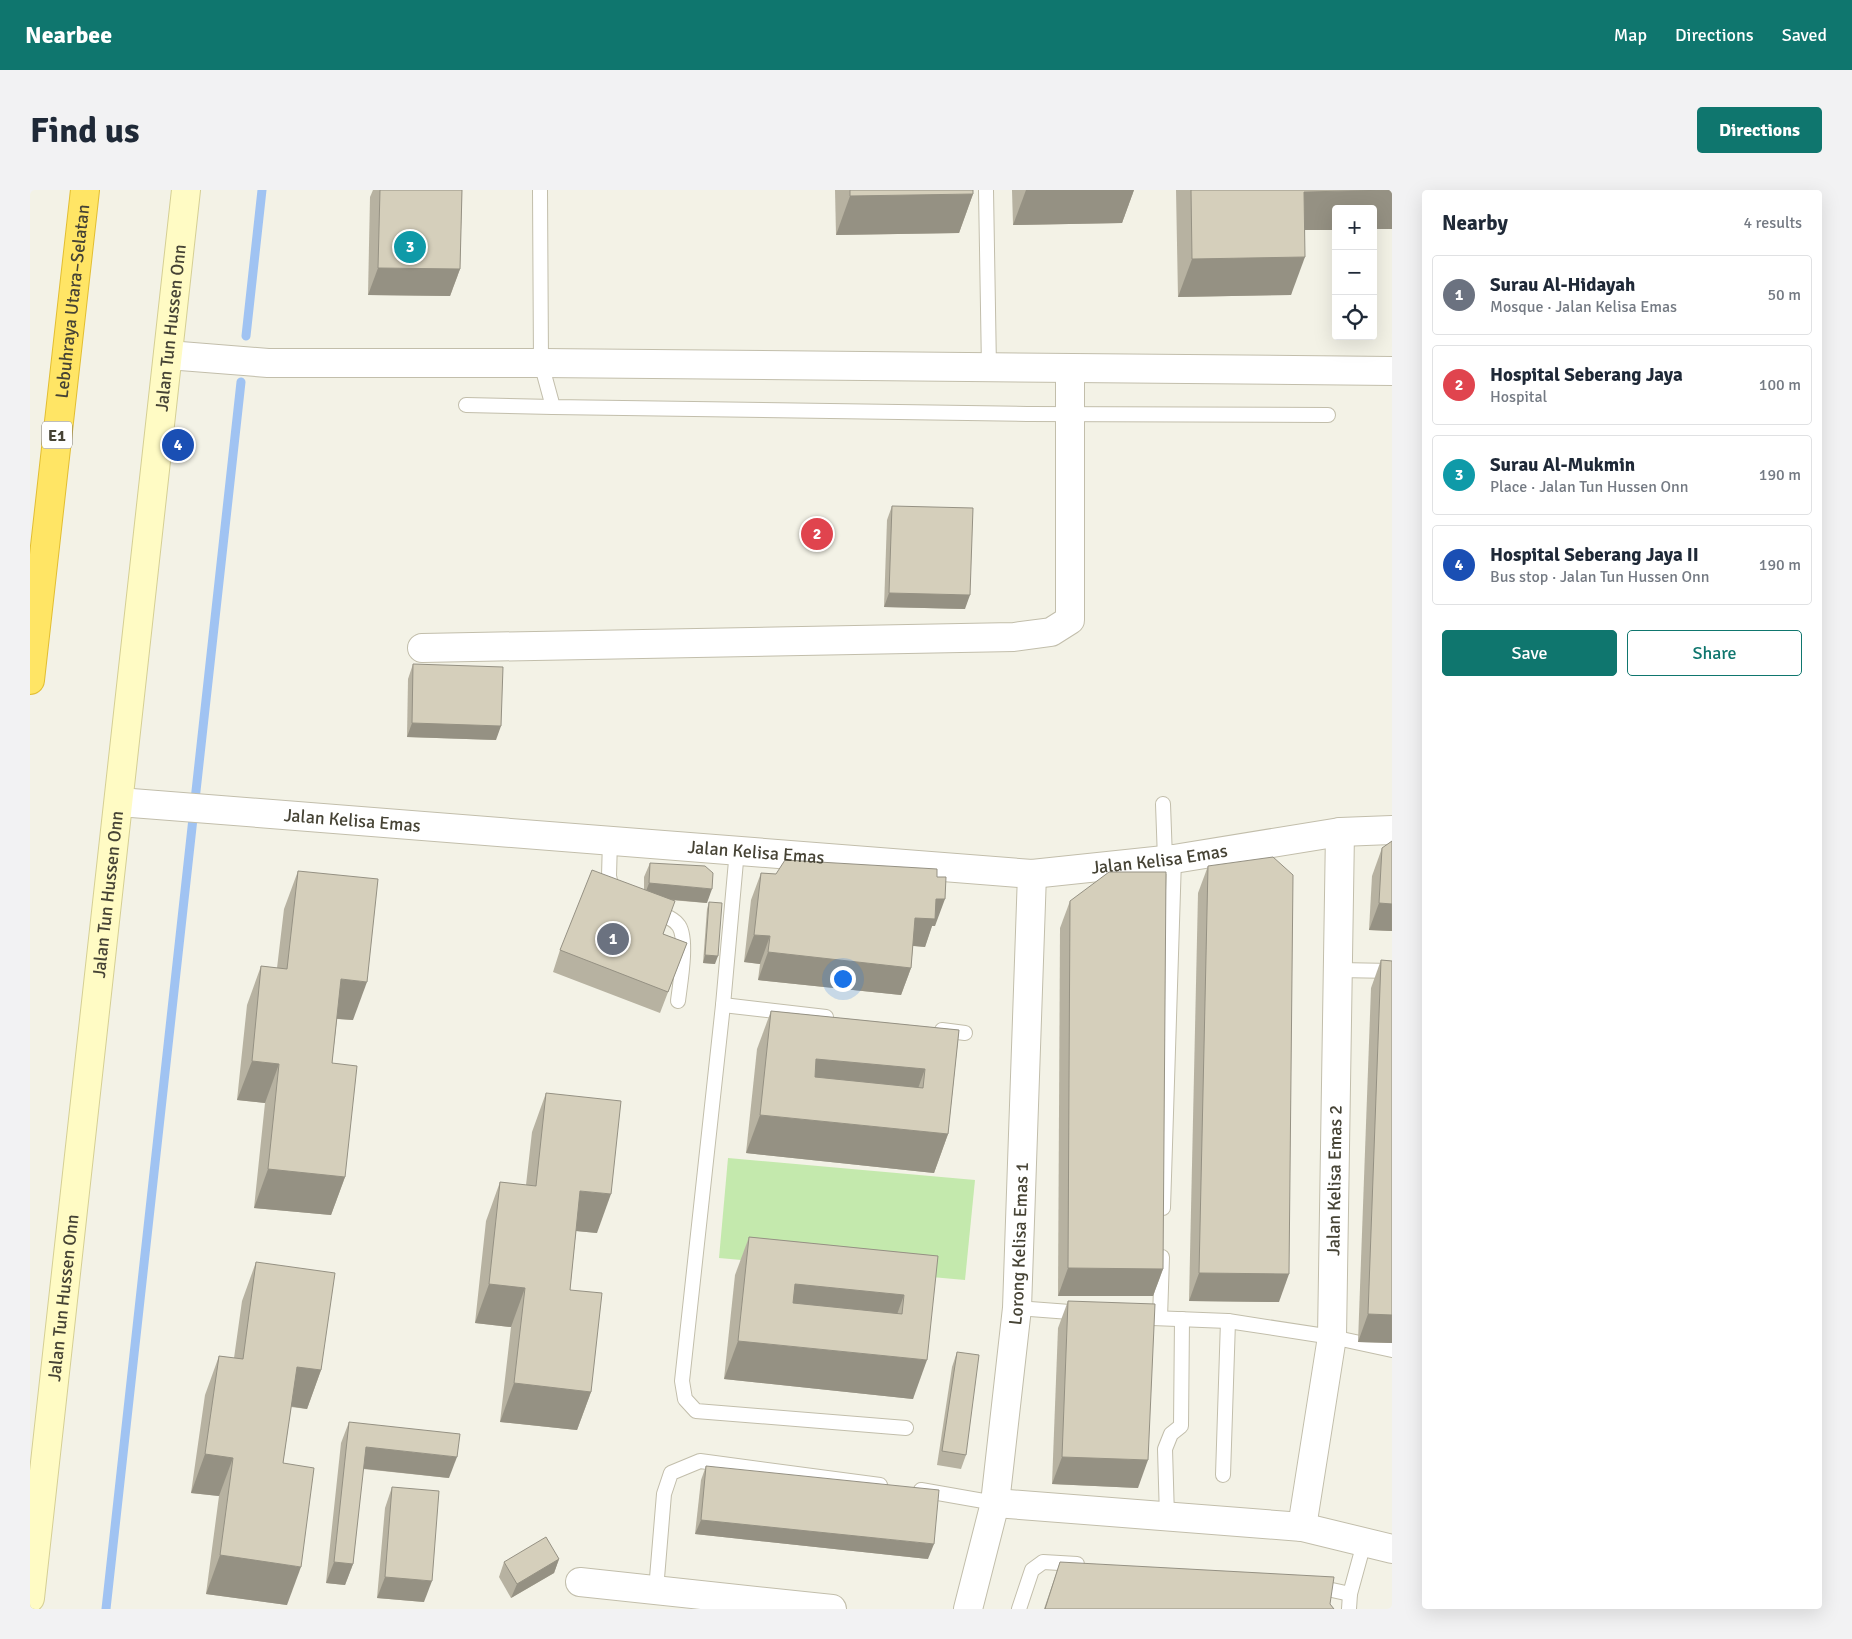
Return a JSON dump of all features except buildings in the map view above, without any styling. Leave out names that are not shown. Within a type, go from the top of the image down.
[{"type":"highway","name":"Lebuhraya Utara–Selatan","points":[[30,680],[85,190]]},
{"type":"main road","name":"Jalan Tun Hussen Onn","points":[[30,1598],[186,190]]},
{"type":"street","points":[[168,354],[268,363],[541,363],[1392,371]]},
{"type":"street","points":[[422,648],[1014,637],[1051,632],[1070,620],[1070,369]]},
{"type":"street","name":"Jalan Kelisa Emas","points":[[119,802],[1032,874],[1170,859],[1340,832],[1392,830]]},
{"type":"street","name":"Jalan Kelisa Emas 2","points":[[1302,1527],[1332,1337],[1340,832]]},
{"type":"street","name":"Lorong Kelisa Emas 1","points":[[968,1609],[995,1503],[1017,1308],[1032,874]]},
{"type":"street","points":[[995,1503],[1302,1527],[1392,1549]]},
{"type":"street","points":[[580,1582],[832,1609]]},
{"type":"lane","points":[[540,190],[541,363],[552,407]]},
{"type":"lane","points":[[986,190],[989,368]]},
{"type":"lane","points":[[466,406],[1069,414],[1328,415]]},
{"type":"lane","points":[[1163,804],[1170,859],[1163,1218]]},
{"type":"lane","points":[[610,840],[610,890],[615,898],[624,901]]},
{"type":"lane","points":[[736,850],[723,1005],[682,1381],[685,1400],[696,1411],[906,1428]]},
{"type":"lane","points":[[643,908],[670,918],[680,928],[683,944],[678,1001]]},
{"type":"lane","points":[[1339,970],[1392,972]]},
{"type":"lane","points":[[723,1005],[839,1018]]},
{"type":"lane","points":[[926,1028],[965,1033]]},
{"type":"lane","points":[[1160,1318],[1162,1238]]},
{"type":"lane","points":[[1017,1308],[1093,1314]]},
{"type":"lane","points":[[1140,1317],[1228,1321],[1332,1337],[1392,1350]]},
{"type":"lane","points":[[1168,1517],[1166,1449],[1171,1434],[1181,1426],[1182,1319]]},
{"type":"lane","points":[[1223,1475],[1228,1321]]},
{"type":"lane","points":[[656,1590],[664,1494],[671,1473],[700,1461],[892,1486]]},
{"type":"lane","points":[[912,1489],[995,1503]]},
{"type":"lane","points":[[1348,1609],[1350,1594],[1364,1543]]},
{"type":"lane","points":[[1019,1609],[1032,1570],[1043,1562],[1092,1565]]},
{"type":"lane","points":[[1297,1582],[1350,1594]]},
{"type":"green space","points":[[728,1158],[975,1180],[965,1280],[719,1258]]},
{"type":"waterway","points":[[246,336],[262,190]]},
{"type":"waterway","points":[[106,1609],[241,382]]},
{"type":"place","name":"Surau Al-Mukmin","points":[[410,247]]},
{"type":"place","name":"Hospital Seberang Jaya II","points":[[178,445]]},
{"type":"place","name":"Hospital Seberang Jaya","points":[[817,534]]},
{"type":"place","name":"Surau Al-Hidayah","points":[[613,939]]}]
